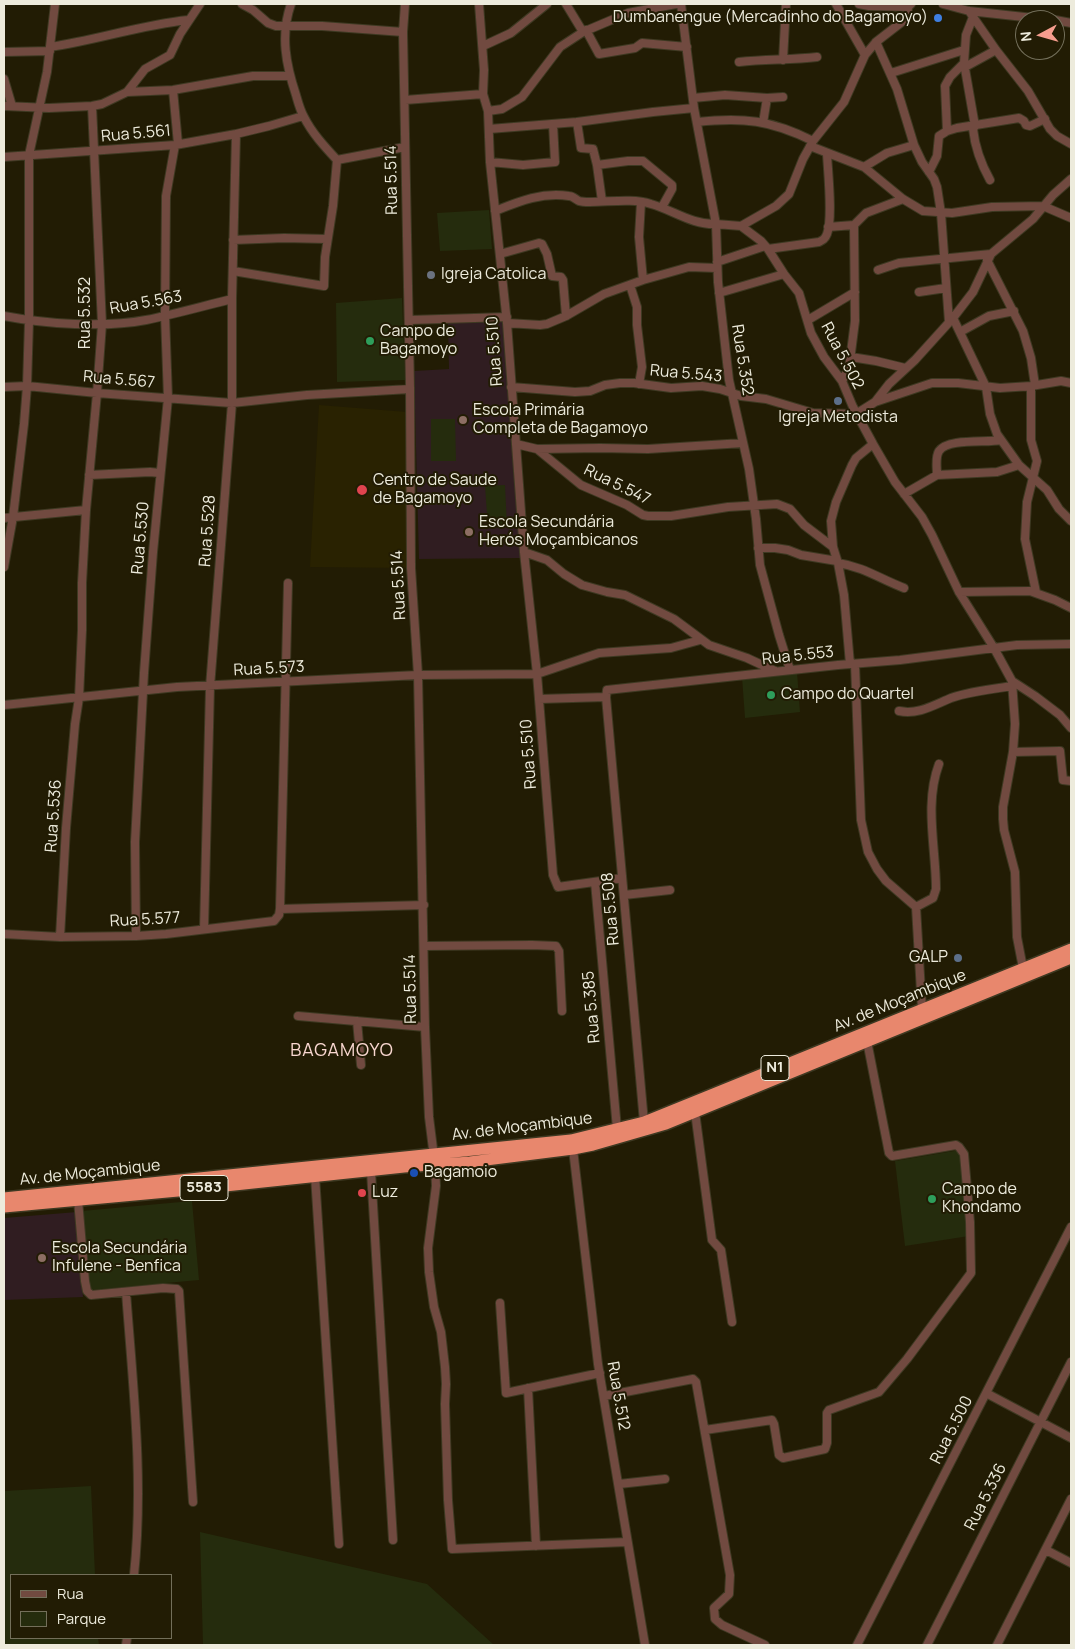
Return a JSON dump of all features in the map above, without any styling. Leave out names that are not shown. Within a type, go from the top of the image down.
[{"type":"highway","name":"Av. de Moçambique","points":[[4,1198],[468,1157],[571,1140],[644,1122],[1071,949]]},
{"type":"highway","name":"Av. de Moçambique","points":[[468,1157],[478,1161],[573,1149],[650,1129],[1071,958]]},
{"type":"highway","name":"Av. de Moçambique","points":[[4,1206],[178,1191],[372,1171],[434,1160]]},
{"type":"street","points":[[4,567],[13,517],[27,386],[29,156],[47,72],[55,4]]},
{"type":"street","points":[[127,92],[145,70],[170,55],[188,20],[200,4]]},
{"type":"street","points":[[242,4],[272,25],[322,26],[403,32]]},
{"type":"street","points":[[233,271],[324,286],[327,239],[333,206],[337,160],[318,140],[303,116],[290,76],[285,55],[286,26],[291,4]]},
{"type":"street","name":"Rua 5.514","points":[[406,4],[403,32],[409,320],[411,568],[418,675],[425,1027],[435,1197],[428,1248],[429,1272],[434,1307],[441,1332],[445,1367],[447,1491],[452,1550],[536,1546]]},
{"type":"street","name":"Rua 5.510","points":[[479,4],[483,46],[483,94],[488,111],[490,162],[507,320],[524,552],[537,674],[553,876],[558,887],[595,882]]},
{"type":"street","points":[[483,46],[511,33],[546,4]]},
{"type":"street","points":[[566,4],[599,54],[635,48],[642,43],[686,47]]},
{"type":"street","points":[[488,111],[502,109],[522,97],[560,47],[585,31],[628,13],[651,7],[676,4]]},
{"type":"street","points":[[681,4],[694,108],[716,224]]},
{"type":"street","points":[[783,60],[786,4]]},
{"type":"street","points":[[836,4],[865,55]]},
{"type":"street","points":[[495,211],[524,199],[540,195],[572,196],[578,200],[641,202],[662,208],[689,220],[741,226],[776,206],[789,194],[803,159],[812,143],[844,102],[865,55],[876,42],[907,18],[910,5],[869,6],[859,4]]},
{"type":"street","points":[[943,4],[968,10],[1015,16]]},
{"type":"street","points":[[968,10],[1028,91],[1050,129],[1057,136],[1071,144]]},
{"type":"street","points":[[968,10],[964,50],[975,126],[972,129],[974,143],[980,155],[983,168],[990,180]]},
{"type":"street","points":[[4,52],[50,49],[146,26],[188,20]]},
{"type":"street","points":[[876,42],[897,89],[914,145],[937,187],[941,213],[946,288],[951,320],[960,332],[986,386],[994,428],[1019,465],[1049,493],[1059,509],[1071,521]]},
{"type":"street","points":[[891,73],[964,50]]},
{"type":"street","points":[[947,131],[945,86],[950,77],[965,65],[996,50]]},
{"type":"street","points":[[739,62],[818,57]]},
{"type":"street","points":[[4,79],[8,106],[48,108],[102,104],[127,92],[173,90],[253,76],[290,76]]},
{"type":"street","name":"Rua 5.530","points":[[136,936],[135,842],[144,673],[168,398],[165,315],[166,196],[176,144],[173,90]]},
{"type":"street","points":[[405,100],[483,94]]},
{"type":"street","points":[[693,98],[725,95],[767,98],[783,97]]},
{"type":"street","points":[[763,122],[767,98]]},
{"type":"street","name":"Rua 5.532","points":[[86,510],[98,393],[102,324],[92,106]]},
{"type":"street","points":[[489,130],[694,108]]},
{"type":"street","name":"Rua 5.561","points":[[4,157],[176,144],[236,134],[303,116]]},
{"type":"street","points":[[930,172],[936,156],[939,136],[947,131],[1019,118],[1028,126],[1045,119]]},
{"type":"street","points":[[697,122],[740,120],[763,122],[786,128],[827,154],[864,167],[916,209],[923,211],[941,213],[971,211],[992,207],[1043,206],[1071,218]]},
{"type":"street","points":[[577,122],[581,148],[593,149],[602,201]]},
{"type":"street","points":[[490,162],[524,165],[555,162],[553,124]]},
{"type":"street","name":"Rua 5.528","points":[[204,930],[210,686],[232,403],[232,299],[236,134]]},
{"type":"street","points":[[864,167],[887,153],[914,145]]},
{"type":"street","points":[[337,160],[406,147]]},
{"type":"street","points":[[409,320],[507,320],[540,325],[566,316],[604,294],[643,280],[689,267],[717,265],[767,247],[819,242],[824,240],[826,236],[830,210],[827,154]]},
{"type":"street","points":[[597,166],[628,161],[645,162],[672,184],[672,189],[662,208]]},
{"type":"street","points":[[875,402],[889,384],[915,360],[951,320],[973,292],[989,257],[1033,218],[1071,179]]},
{"type":"street","points":[[828,227],[854,225],[866,213],[903,199]]},
{"type":"street","points":[[641,202],[639,237],[643,280]]},
{"type":"street","name":"Rua 5.352","points":[[716,224],[718,235],[717,265],[719,293],[732,393],[753,502],[760,565],[790,670]]},
{"type":"street","points":[[842,381],[849,368],[851,358],[856,307],[854,225]]},
{"type":"street","name":"Rua 5.502","points":[[741,226],[767,247],[799,293],[811,333],[824,357],[842,381],[856,414],[895,482],[932,534],[959,592],[994,648],[1012,684],[1035,696],[1060,715],[1071,728]]},
{"type":"street","points":[[234,240],[268,238],[327,239]]},
{"type":"street","points":[[500,254],[539,243],[542,244],[547,254],[552,276],[563,280],[566,316]]},
{"type":"street","points":[[878,270],[899,263],[989,257]]},
{"type":"street","points":[[989,257],[1023,331],[1031,358],[1033,386],[1030,440],[1037,461],[1027,502],[1025,539],[1036,592]]},
{"type":"street","points":[[719,293],[784,274]]},
{"type":"street","points":[[630,285],[637,307],[637,326],[642,367],[640,384]]},
{"type":"street","points":[[919,292],[946,288]]},
{"type":"street","points":[[808,320],[855,292]]},
{"type":"street","name":"Rua 5.563","points":[[4,316],[29,321],[102,324],[138,321],[232,299]]},
{"type":"street","points":[[960,332],[989,316],[1014,311]]},
{"type":"street","points":[[851,358],[876,361],[905,368]]},
{"type":"street","points":[[856,414],[875,402],[932,383],[1033,386],[1061,381],[1071,383]]},
{"type":"street","name":"Rua 5.543","points":[[511,387],[575,392],[590,391],[605,385],[620,383],[671,388],[702,386],[766,399],[813,413],[856,414]]},
{"type":"street","name":"Rua 5.567","points":[[4,387],[27,386],[232,403],[307,395],[410,389]]},
{"type":"street","points":[[937,474],[937,456],[941,449],[955,443],[1001,440]]},
{"type":"street","points":[[516,444],[537,449],[656,449],[743,443]]},
{"type":"street","points":[[873,444],[856,458],[836,502],[831,522],[833,547],[838,562],[844,595],[852,664],[861,820],[868,852],[877,869],[886,881],[916,907],[922,1009]]},
{"type":"street","name":"Rua 5.547","points":[[537,449],[581,485],[648,516],[671,516],[753,502],[778,504],[790,509],[804,525],[833,547]]},
{"type":"street","points":[[904,494],[937,474],[998,472],[1019,465]]},
{"type":"street","points":[[89,475],[160,473]]},
{"type":"street","points":[[4,518],[86,510]]},
{"type":"street","name":"Rua 5.536","points":[[60,937],[66,828],[79,698],[86,510]]},
{"type":"street","points":[[758,548],[788,550],[801,555],[864,569],[904,588]]},
{"type":"street","points":[[524,552],[547,560],[564,574],[582,585],[625,595],[674,619],[700,640],[776,671]]},
{"type":"street","points":[[288,583],[280,909],[424,905]]},
{"type":"street","points":[[959,592],[1030,591],[1071,608]]},
{"type":"street","name":"Rua 5.573","points":[[4,705],[144,692],[177,687],[418,675],[537,674],[599,652],[671,648],[700,640]]},
{"type":"street","name":"Rua 5.553","points":[[539,699],[606,694],[610,689],[700,681],[776,671],[908,660],[1017,645],[1071,644]]},
{"type":"street","points":[[899,711],[912,712],[951,698],[1012,684],[1015,724],[1013,752],[1003,807],[1003,819],[1015,872],[1017,937],[1023,968]]},
{"type":"street","name":"Rua 5.508","points":[[606,694],[644,1122]]},
{"type":"street","points":[[1013,752],[1060,751],[1063,780],[1071,781]]},
{"type":"street","points":[[916,907],[933,898],[936,889],[932,799],[935,776],[939,764]]},
{"type":"street","points":[[595,882],[622,878]]},
{"type":"street","name":"Rua 5.385","points":[[595,882],[618,1129]]},
{"type":"street","points":[[624,895],[670,890]]},
{"type":"street","name":"Rua 5.577","points":[[4,934],[60,937],[136,936],[204,930],[274,921],[279,915],[280,909]]},
{"type":"street","points":[[424,946],[556,946],[559,951],[562,1011]]},
{"type":"street","points":[[298,1016],[425,1027]]},
{"type":"street","points":[[357,1021],[361,1065]]},
{"type":"street","points":[[704,1430],[772,1420],[779,1456],[783,1458],[825,1449],[827,1443],[827,1413],[829,1410],[880,1392],[971,1273],[970,1222],[964,1154],[956,1145],[892,1156],[889,1153],[867,1041]]},
{"type":"street","points":[[695,1112],[712,1240],[721,1250],[732,1322]]},
{"type":"street","name":"Rua 5.512","points":[[573,1149],[600,1373],[645,1645]]},
{"type":"street","points":[[372,1171],[393,1540]]},
{"type":"street","points":[[316,1176],[339,1544]]},
{"type":"street","points":[[78,1200],[87,1291],[91,1295],[163,1288],[177,1289],[179,1291],[193,1502]]},
{"type":"street","name":"Rua 5.500","points":[[857,1645],[1071,1227]]},
{"type":"street","points":[[126,1292],[138,1460],[138,1538],[134,1574]]},
{"type":"street","points":[[500,1303],[506,1392],[600,1373]]},
{"type":"street","name":"Rua 5.336","points":[[927,1645],[1071,1362]]},
{"type":"street","points":[[604,1396],[694,1379],[696,1382],[719,1508],[730,1584],[729,1594],[714,1608],[715,1620],[765,1645]]},
{"type":"street","points":[[528,1388],[536,1546],[627,1542]]},
{"type":"street","points":[[986,1393],[1071,1438]]},
{"type":"street","points":[[619,1484],[665,1479]]},
{"type":"street","points":[[998,1645],[1071,1499]]},
{"type":"street","points":[[1046,1550],[1071,1563]]},
{"type":"shaded area","points":[[505,321],[522,558],[419,559],[414,371],[449,369],[448,323]]},
{"type":"shaded area","name":"Centro de Saude de Bagamoyo","points":[[319,405],[407,412],[411,568],[310,567]]},
{"type":"shaded area","name":"Escola Secundária Infulene - Benfica","points":[[77,1212],[83,1297],[4,1300],[4,1218]]},
{"type":"green space","points":[[489,210],[492,249],[440,251],[437,213]]},
{"type":"green space","name":"Campo de Bagamoyo","points":[[402,298],[405,380],[337,382],[336,303]]},
{"type":"green space","points":[[431,419],[455,419],[456,461],[431,461]]},
{"type":"green space","points":[[505,485],[507,527],[488,528],[485,486]]},
{"type":"green space","name":"Campo do Quartel","points":[[797,672],[800,712],[745,718],[742,677]]},
{"type":"green space","name":"Campo de Khondamo","points":[[960,1150],[969,1236],[905,1246],[895,1161]]},
{"type":"green space","points":[[192,1201],[199,1280],[90,1290],[82,1211]]},
{"type":"green space","points":[[91,1486],[95,1574],[10,1574],[10,1639],[98,1639],[99,1645],[4,1645],[4,1491]]},
{"type":"green space","points":[[200,1532],[427,1584],[494,1645],[203,1645]]},
{"type":"place","name":"Dumbanengue (Mercadinho do Bagamoyo)","points":[[938,18]]},
{"type":"place","name":"Igreja Catolica","points":[[431,275]]},
{"type":"place","name":"Campo de Bagamoyo","points":[[370,341]]},
{"type":"place","name":"Igreja Metodista","points":[[838,401]]},
{"type":"place","name":"Escola Primária Completa de Bagamoyo","points":[[463,420]]},
{"type":"place","name":"Centro de Saude de Bagamoyo","points":[[362,490]]},
{"type":"place","name":"Escola Secundária Herós Moçambicanos","points":[[469,532]]},
{"type":"place","name":"Campo do Quartel","points":[[771,695]]},
{"type":"place","name":"GALP","points":[[958,958]]},
{"type":"place","name":"Bagamoio","points":[[414,1173]]},
{"type":"place","name":"Luz","points":[[362,1193]]},
{"type":"place","name":"Campo de Khondamo","points":[[932,1199]]},
{"type":"place","name":"Escola Secundária Infulene - Benfica","points":[[42,1258]]},
{"type":"district","name":"BAGAMOYO","points":[[342,1051]]}]
